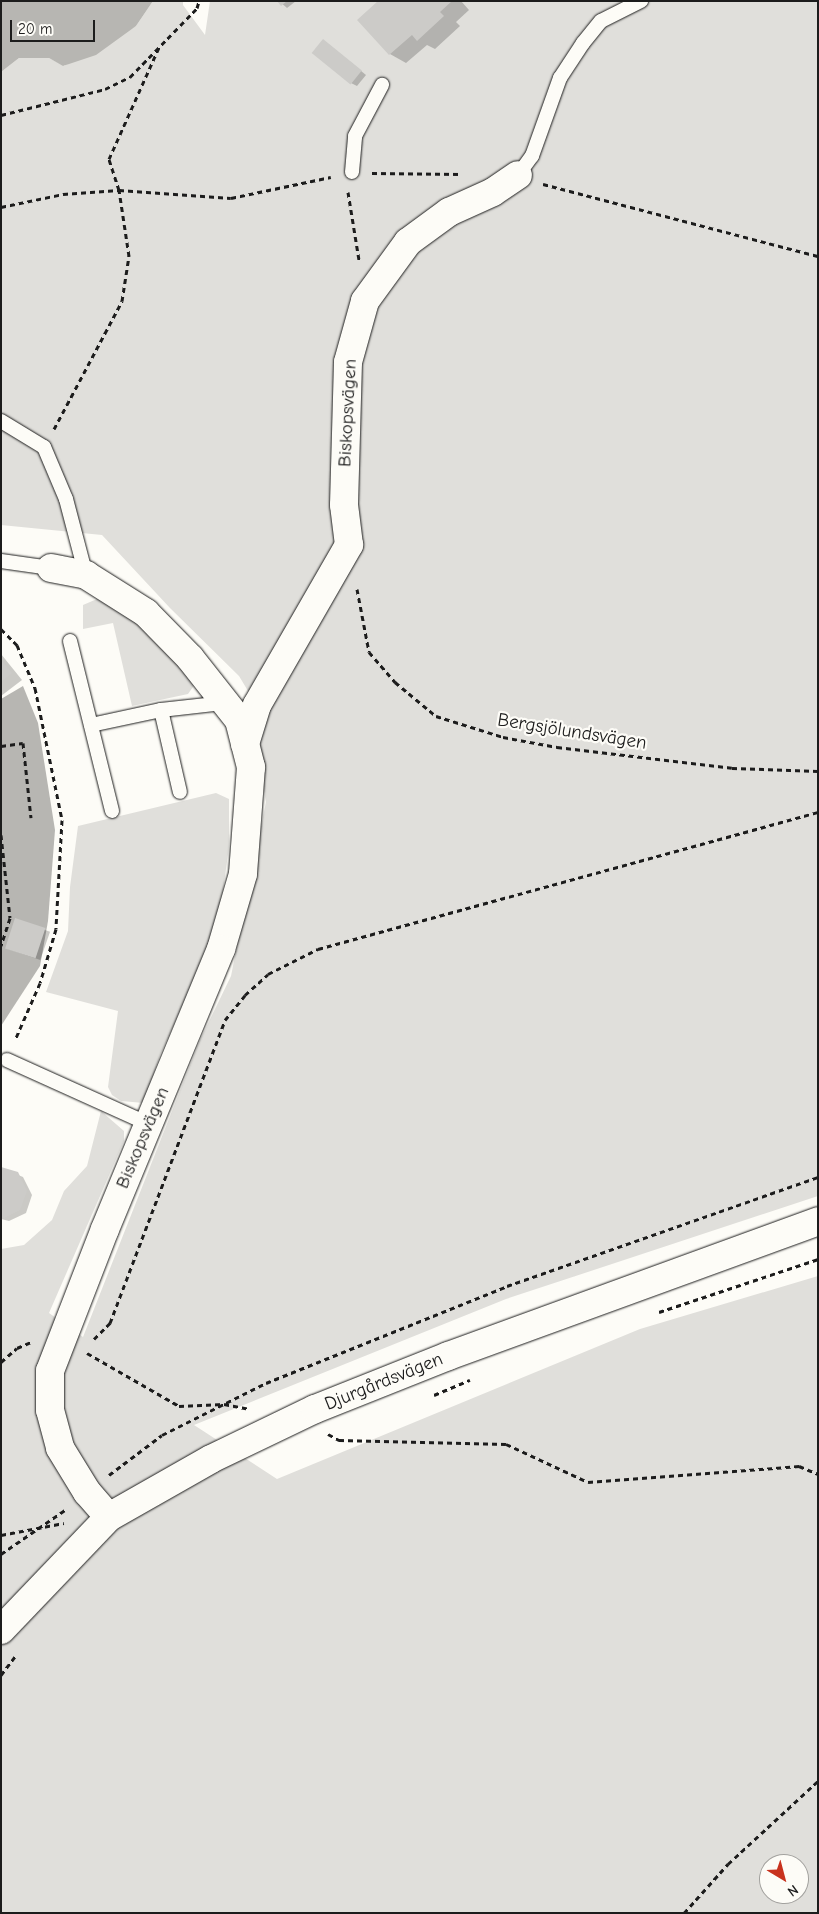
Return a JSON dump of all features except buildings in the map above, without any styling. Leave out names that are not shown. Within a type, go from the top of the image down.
[{"type":"street","name":"Biskopsvägen","points":[[245,744],[257,705],[349,545],[344,504],[348,362],[365,301],[408,242],[449,212],[493,192],[518,175]]},
{"type":"street","name":"Biskopsvägen","points":[[51,568],[86,575],[146,614],[190,658],[238,720],[250,767],[243,874],[221,949],[50,1371],[53,1430],[60,1448],[87,1492],[109,1517]]},
{"type":"street","name":"Djurgårdsvägen","points":[[1,1630],[109,1517],[211,1459],[294,1419],[448,1356],[818,1220]]},
{"type":"lane","name":"Biskopsvägen","points":[[518,175],[532,156],[560,78],[583,43],[601,21],[641,1]]},
{"type":"lane","points":[[352,172],[355,136],[382,85]]},
{"type":"lane","points":[[1,421],[44,447],[66,499],[86,575]]},
{"type":"lane","points":[[1,561],[51,568]]},
{"type":"lane","points":[[70,641],[112,811]]},
{"type":"lane","points":[[91,725],[161,710],[224,703]]},
{"type":"lane","points":[[161,710],[180,792]]},
{"type":"lane","points":[[6,1060],[149,1124]]},
{"type":"path","points":[[1,115],[105,89],[130,77],[198,8],[199,1]]},
{"type":"path","points":[[44,447],[122,301],[130,256],[119,190],[109,158],[160,45]]},
{"type":"path","points":[[352,172],[348,187],[365,301]]},
{"type":"path","points":[[1,207],[63,194],[119,190],[231,198],[352,172],[469,174]]},
{"type":"path","points":[[518,175],[543,184],[818,256]]},
{"type":"path","name":"Bergsjölundsvägen","points":[[349,545],[369,652],[395,682],[436,716],[503,737],[557,747],[732,768],[818,771]]},
{"type":"path","points":[[1,629],[17,645],[35,688],[62,820],[56,929],[40,983],[6,1060]]},
{"type":"path","points":[[1,746],[23,744],[31,818]]},
{"type":"path","points":[[818,812],[318,949],[268,974],[245,995],[225,1020],[110,1323],[82,1351],[179,1406],[224,1404],[294,1419],[339,1440],[506,1444],[588,1482],[799,1466],[818,1474]]},
{"type":"path","points":[[1,835],[10,918],[1,946]]},
{"type":"path","points":[[1,1554],[46,1526],[162,1435],[266,1383],[507,1286],[818,1177]]},
{"type":"path","points":[[651,1314],[818,1259]]},
{"type":"path","points":[[431,1396],[477,1378]]},
{"type":"path","points":[[322,1439],[339,1432]]},
{"type":"path","points":[[1,1535],[109,1517]]},
{"type":"path","points":[[684,1913],[728,1864],[818,1781]]},
{"type":"shaded area","points":[[1,1],[153,1],[136,26],[96,55],[63,66],[49,58],[19,58],[1,72]]},
{"type":"shaded area","points":[[153,1],[183,1],[183,5],[205,35],[210,1],[818,1],[818,1196],[506,1299],[194,1425],[277,1479],[640,1329],[818,1276],[818,1913],[1,1913],[1,1249],[24,1245],[52,1220],[64,1191],[87,1166],[101,1111],[124,1131],[124,1141],[49,1313],[83,1337],[200,1040],[231,976],[266,802],[258,758],[260,711],[239,676],[170,608],[102,535],[1,525],[1,72],[19,58],[49,58],[64,66],[136,26]]},
{"type":"shaded area","points":[[97,599],[109,600],[180,661],[195,684],[188,694],[132,706],[113,623],[83,629],[83,605]]},
{"type":"shaded area","points":[[23,686],[38,723],[55,830],[48,921],[40,966],[1,1026],[1,699]]},
{"type":"shaded area","points":[[216,793],[229,799],[229,847],[221,905],[202,963],[160,1055],[144,1103],[121,1101],[112,1095],[108,1087],[118,1011],[46,992],[68,931],[70,887],[78,826]]}]
